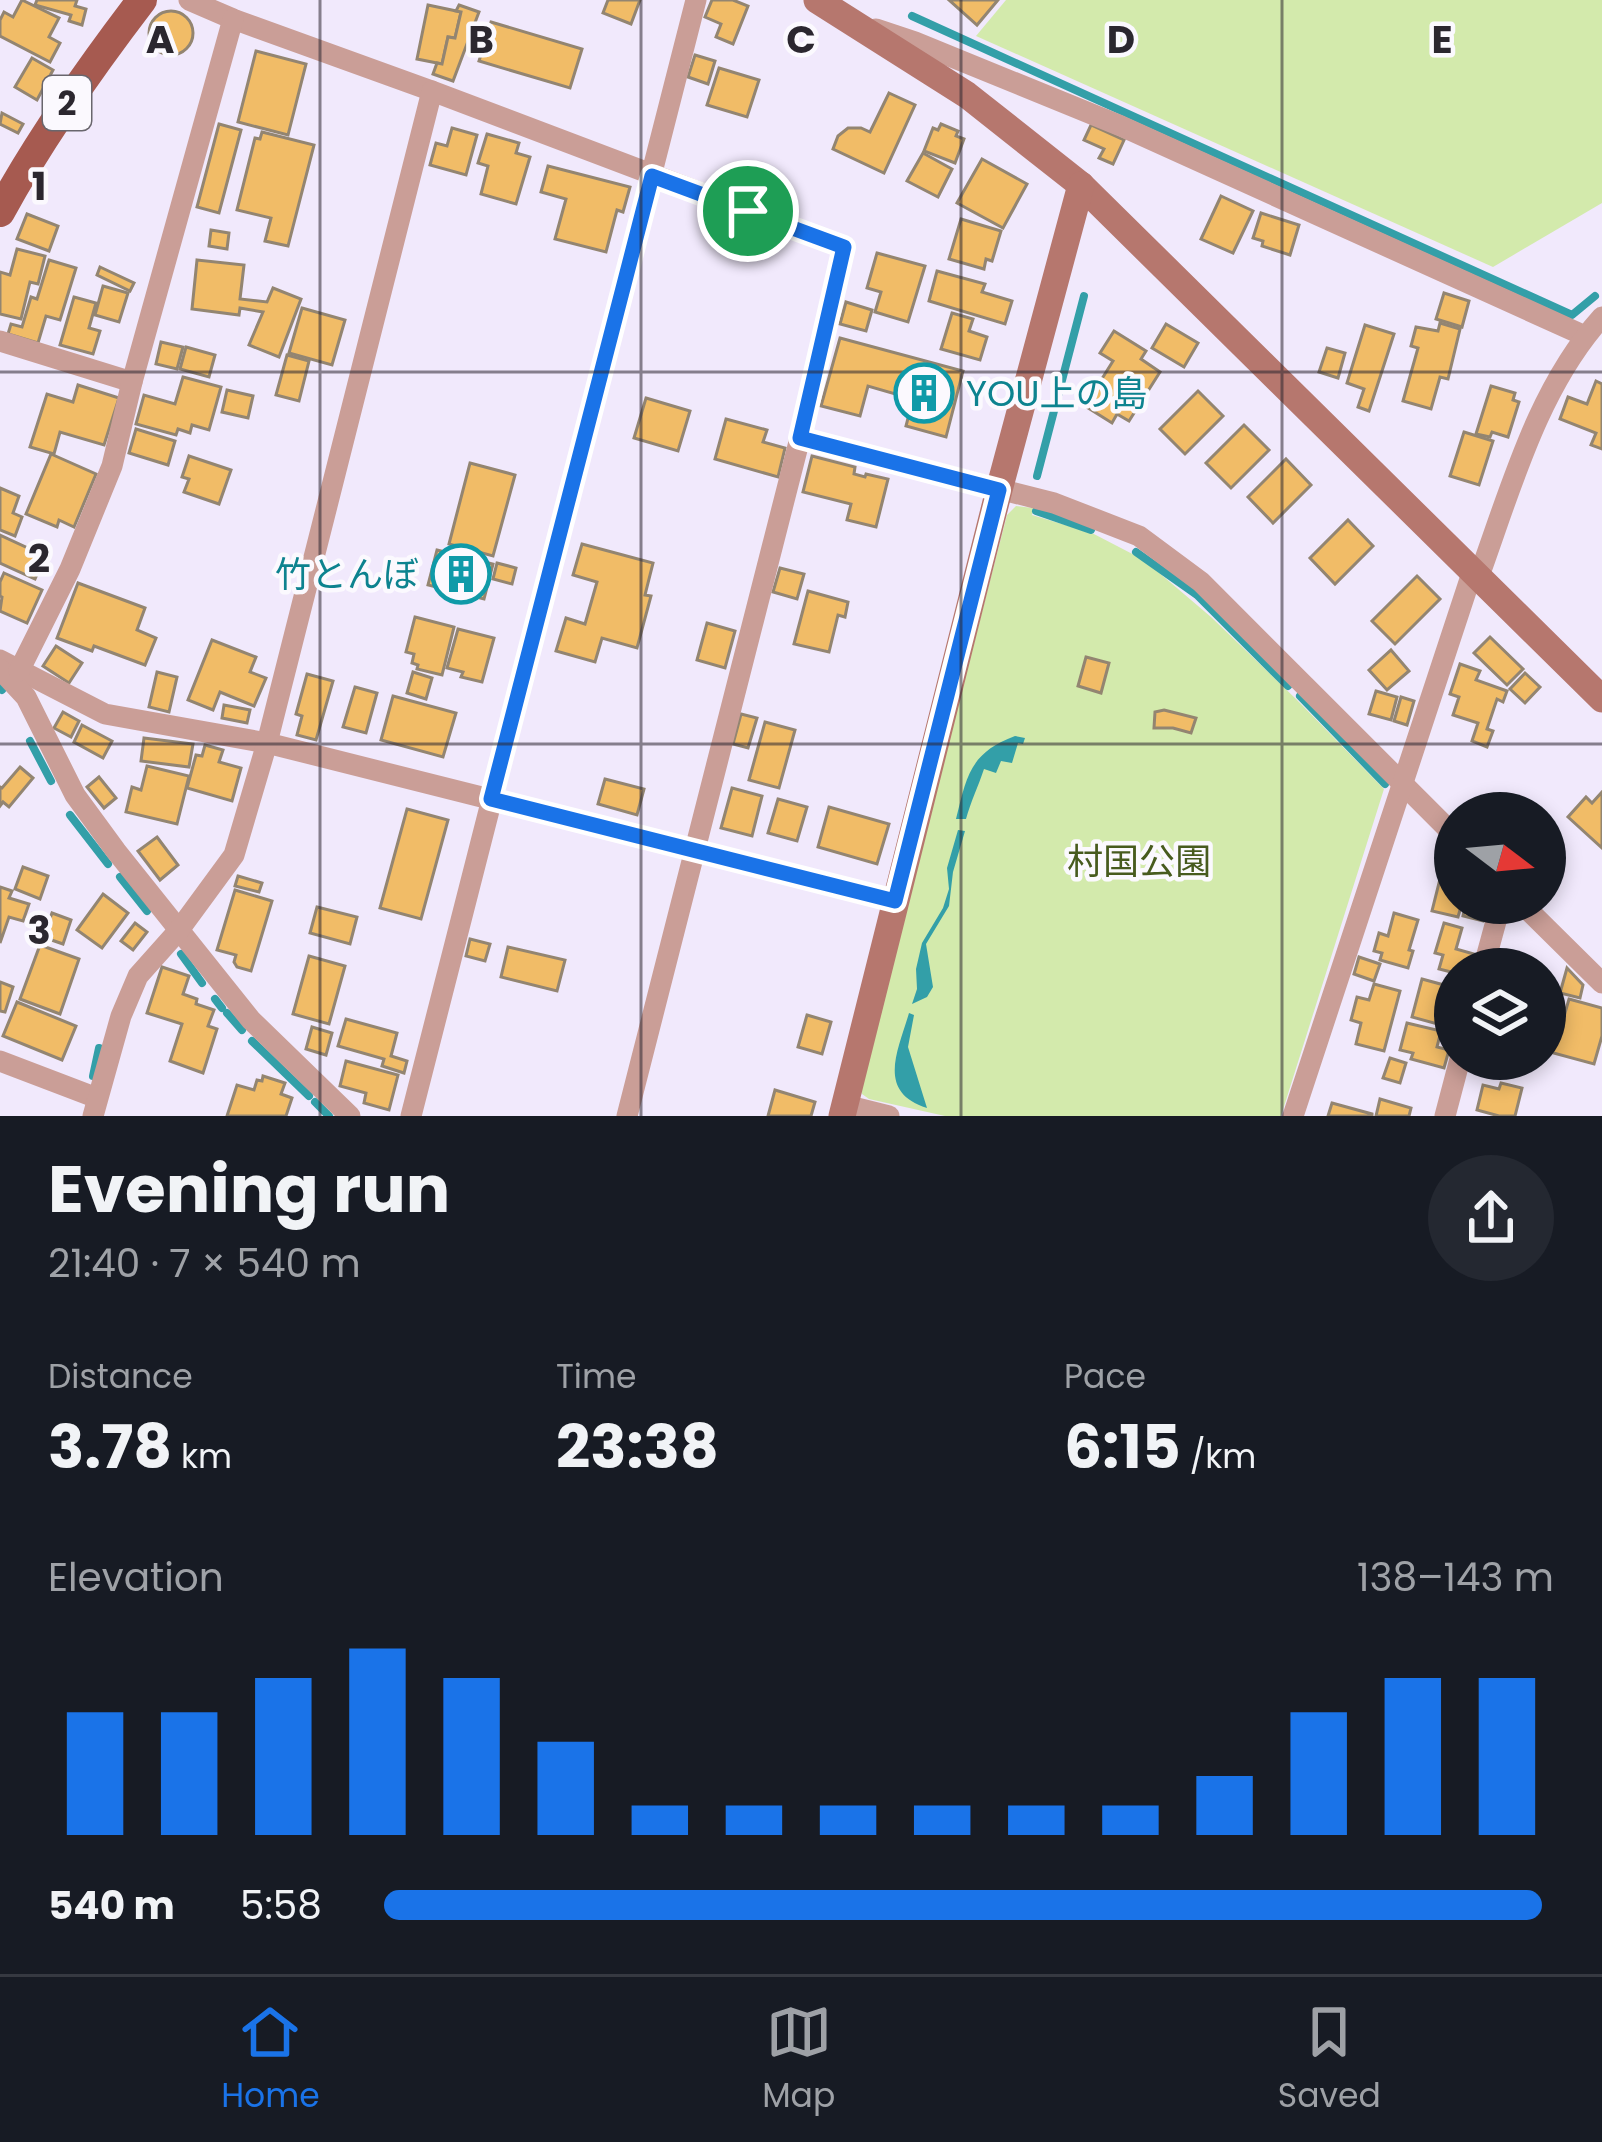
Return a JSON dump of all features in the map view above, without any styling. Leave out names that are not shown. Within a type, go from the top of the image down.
[{"type":"main road","name":"2","points":[[0,212],[89,69],[142,0]]},
{"type":"street","points":[[190,0],[844,247],[627,1116]]},
{"type":"street","points":[[411,1116],[696,0]]},
{"type":"street","points":[[817,0],[967,95],[1081,185],[1602,699]]},
{"type":"street","points":[[6,667],[70,569],[112,466],[131,382],[233,19]]},
{"type":"street","points":[[848,20],[914,42],[1121,127],[1585,336]]},
{"type":"street","points":[[0,1061],[95,1107],[138,976],[235,855],[432,91]]},
{"type":"street","points":[[889,1116],[844,1111],[999,490],[1081,185]]},
{"type":"street","points":[[1293,1116],[1476,573],[1532,429],[1585,336],[1602,317]]},
{"type":"street","points":[[0,341],[131,382]]},
{"type":"street","points":[[800,438],[1054,502],[1139,536],[1201,582],[1434,815]]},
{"type":"street","points":[[6,667],[105,714],[267,743],[895,901]]},
{"type":"street","points":[[6,667],[76,795],[179,930],[251,1020],[350,1116]]},
{"type":"street","points":[[1543,924],[1602,982]]},
{"type":"street","points":[[1445,1116],[1454,1080]]},
{"type":"green space","points":[[1006,0],[1602,0],[1602,203],[1493,267],[976,36]]},
{"type":"green space","name":"村国公園","points":[[1016,506],[1033,508],[1032,515],[1092,533],[1144,560],[1211,617],[1384,789],[1281,1116],[945,1116],[862,1094],[860,1085],[1007,515]]},
{"type":"water","points":[[1015,736],[1025,738],[1023,744],[1018,743],[1012,763],[1001,761],[996,773],[984,769],[966,819],[956,819],[979,758]]},
{"type":"water","points":[[958,830],[965,831],[949,906],[926,944],[933,987],[927,997],[912,1004],[922,943],[949,889],[947,868]]},
{"type":"water","points":[[909,1013],[914,1015],[908,1047],[927,1108],[911,1101],[896,1081],[896,1056]]},
{"type":"building","points":[[22,0],[59,18],[49,37],[60,43],[50,62],[0,36],[4,12],[13,17]]},
{"type":"building","points":[[37,0],[77,0],[75,6],[86,9],[82,25],[69,21],[71,15],[35,5]]},
{"type":"building","points":[[608,0],[640,0],[631,24],[603,13]]},
{"type":"building","points":[[712,0],[748,6],[733,44],[716,37],[721,24],[705,17]]},
{"type":"building","points":[[949,0],[998,0],[977,25]]},
{"type":"building","points":[[428,5],[461,12],[455,38],[448,37],[442,64],[417,59]]},
{"type":"building","points":[[459,5],[479,12],[453,81],[433,74],[437,63],[442,64],[448,37],[455,38]]},
{"type":"building","points":[[171,11],[186,18],[193,33],[186,48],[171,55],[156,48],[149,33],[156,18]]},
{"type":"building","points":[[491,22],[582,49],[570,88],[479,61]]},
{"type":"building","points":[[256,51],[306,64],[288,135],[238,122]]},
{"type":"building","points":[[695,55],[715,61],[708,84],[688,77]]},
{"type":"building","points":[[32,58],[53,70],[37,100],[15,87]]},
{"type":"building","points":[[719,68],[759,80],[747,117],[707,105]]},
{"type":"building","points":[[889,93],[915,105],[884,173],[833,149],[848,128],[870,132]]},
{"type":"building","points":[[2,113],[23,124],[18,133],[0,124]]},
{"type":"building","points":[[219,124],[241,130],[219,213],[197,207]]},
{"type":"building","points":[[941,124],[964,139],[955,163],[924,151],[933,128],[938,130]]},
{"type":"building","points":[[1091,125],[1124,140],[1113,164],[1099,158],[1104,149],[1084,140]]},
{"type":"building","points":[[452,128],[477,135],[466,175],[430,165],[436,143],[447,146]]},
{"type":"building","points":[[262,132],[314,145],[288,246],[265,241],[271,218],[237,210],[255,138],[260,139]]},
{"type":"building","points":[[487,134],[519,143],[516,153],[530,157],[516,204],[481,194],[488,166],[478,163]]},
{"type":"building","points":[[923,153],[952,169],[938,197],[907,181]]},
{"type":"building","points":[[982,159],[1027,184],[1003,228],[957,203]]},
{"type":"building","points":[[548,166],[630,187],[623,212],[617,210],[606,252],[555,239],[566,199],[541,192]]},
{"type":"building","points":[[1221,196],[1253,211],[1233,253],[1201,239]]},
{"type":"building","points":[[1261,213],[1299,225],[1290,255],[1253,238]]},
{"type":"building","points":[[27,214],[58,226],[49,251],[17,239]]},
{"type":"building","points":[[961,219],[1001,231],[992,261],[986,259],[984,269],[949,259]]},
{"type":"building","points":[[211,230],[229,233],[227,249],[209,246]]},
{"type":"building","points":[[17,249],[45,256],[38,284],[30,282],[21,319],[0,314],[0,272],[10,275]]},
{"type":"building","points":[[877,253],[925,266],[908,322],[875,312],[881,292],[867,288]]},
{"type":"building","points":[[49,260],[76,268],[60,320],[46,316],[38,343],[8,334],[11,324],[22,327]]},
{"type":"building","points":[[197,260],[244,265],[240,299],[267,302],[273,288],[301,299],[279,357],[249,345],[263,312],[240,308],[239,315],[192,309]]},
{"type":"building","points":[[100,267],[134,283],[130,291],[97,275]]},
{"type":"building","points":[[937,271],[985,284],[982,292],[1012,301],[1005,324],[929,301]]},
{"type":"building","points":[[103,286],[128,293],[119,322],[95,315]]},
{"type":"building","points":[[1444,293],[1469,301],[1462,327],[1436,319]]},
{"type":"building","points":[[74,297],[96,303],[89,328],[100,331],[93,354],[60,345]]},
{"type":"building","points":[[846,302],[872,310],[866,331],[840,324]]},
{"type":"building","points":[[302,308],[345,320],[332,365],[289,353]]},
{"type":"building","points":[[952,313],[973,319],[969,331],[987,337],[980,360],[941,349]]},
{"type":"building","points":[[1440,323],[1460,329],[1448,379],[1440,377],[1431,409],[1403,401],[1418,348],[1411,346],[1416,327],[1438,331]]},
{"type":"building","points":[[1166,324],[1198,343],[1184,367],[1152,348]]},
{"type":"building","points":[[1365,325],[1394,334],[1369,411],[1358,407],[1364,389],[1347,383]]},
{"type":"building","points":[[1114,331],[1146,351],[1141,359],[1160,372],[1129,421],[1117,414],[1112,423],[1085,406],[1113,361],[1100,353]]},
{"type":"building","name":"YOU上の島","points":[[840,338],[963,371],[946,437],[906,426],[913,399],[868,386],[860,416],[821,406]]},
{"type":"building","points":[[161,342],[183,347],[177,369],[156,364]]},
{"type":"building","points":[[186,347],[215,355],[209,377],[180,369]]},
{"type":"building","points":[[1327,348],[1345,353],[1338,378],[1319,372]]},
{"type":"building","points":[[287,355],[309,361],[299,401],[276,395]]},
{"type":"building","points":[[183,377],[221,387],[209,430],[192,425],[190,433],[178,429],[176,435],[136,424],[144,395],[175,404]]},
{"type":"building","points":[[1596,381],[1602,384],[1602,449],[1591,445],[1596,433],[1560,419],[1568,397],[1587,404]]},
{"type":"building","points":[[78,385],[119,398],[104,445],[60,432],[54,454],[30,447],[47,394],[73,402]]},
{"type":"building","points":[[1491,386],[1515,393],[1513,400],[1519,402],[1508,437],[1476,434]]},
{"type":"building","points":[[227,390],[253,396],[248,418],[222,412]]},
{"type":"building","points":[[1198,391],[1223,416],[1185,454],[1160,429]]},
{"type":"building","points":[[646,398],[690,411],[678,451],[634,438]]},
{"type":"building","points":[[726,419],[767,430],[763,442],[785,448],[778,477],[715,459]]},
{"type":"building","points":[[1244,425],[1269,450],[1231,488],[1206,463]]},
{"type":"building","points":[[136,429],[175,441],[168,465],[129,453]]},
{"type":"building","points":[[1464,432],[1493,441],[1479,485],[1450,476]]},
{"type":"building","points":[[51,454],[96,474],[74,527],[59,520],[57,527],[26,514]]},
{"type":"building","points":[[189,456],[231,470],[219,504],[184,492],[189,479],[182,477]]},
{"type":"building","points":[[812,456],[855,467],[854,474],[888,479],[876,527],[847,520],[851,504],[803,492]]},
{"type":"building","points":[[1286,459],[1311,485],[1273,523],[1248,497]]},
{"type":"building","points":[[470,463],[515,475],[493,556],[449,544]]},
{"type":"building","points":[[0,488],[19,496],[13,513],[22,517],[15,536],[0,530]]},
{"type":"building","points":[[1348,520],[1373,546],[1335,584],[1310,558]]},
{"type":"building","points":[[0,535],[45,556],[35,579],[0,563]]},
{"type":"building","points":[[582,544],[653,563],[645,595],[651,596],[637,648],[602,638],[595,662],[556,651],[566,618],[585,624],[597,582],[573,575]]},
{"type":"building","name":"竹とんぼ","points":[[437,550],[493,564],[484,599],[428,585]]},
{"type":"building","points":[[497,563],[516,568],[512,584],[493,579]]},
{"type":"building","points":[[780,568],[804,574],[797,599],[773,592]]},
{"type":"building","points":[[4,573],[42,590],[27,623],[0,611]]},
{"type":"building","points":[[1417,576],[1440,599],[1395,644],[1372,621]]},
{"type":"building","points":[[78,583],[145,608],[137,630],[156,638],[145,665],[57,638]]},
{"type":"building","points":[[808,591],[848,602],[845,617],[838,615],[829,652],[794,644]]},
{"type":"building","points":[[415,617],[454,627],[442,675],[417,669],[412,663],[414,654],[406,652]]},
{"type":"building","points":[[707,623],[735,631],[725,668],[697,660]]},
{"type":"building","points":[[458,629],[494,638],[482,682],[447,668]]},
{"type":"building","points":[[1490,637],[1523,669],[1507,685],[1474,653]]},
{"type":"building","points":[[212,640],[256,657],[250,672],[266,678],[254,706],[220,692],[213,710],[188,700]]},
{"type":"building","points":[[56,646],[82,663],[69,683],[43,666]]},
{"type":"building","points":[[1391,650],[1409,671],[1387,690],[1369,670]]},
{"type":"building","points":[[1086,657],[1109,663],[1101,693],[1078,686]]},
{"type":"building","points":[[1460,664],[1480,671],[1476,680],[1507,691],[1503,702],[1497,699],[1487,729],[1493,731],[1487,747],[1472,741],[1478,723],[1453,715],[1459,697],[1450,694]]},
{"type":"building","points":[[157,672],[177,677],[169,712],[149,707]]},
{"type":"building","points":[[413,672],[432,678],[426,699],[407,693]]},
{"type":"building","points":[[1525,673],[1540,687],[1525,703],[1510,689]]},
{"type":"building","points":[[307,674],[333,681],[316,740],[297,735],[302,716],[296,714]]},
{"type":"building","points":[[355,687],[377,693],[366,733],[343,727]]},
{"type":"building","points":[[1376,691],[1397,697],[1391,720],[1369,714]]},
{"type":"building","points":[[393,696],[456,713],[443,757],[381,740]]},
{"type":"building","points":[[1401,697],[1414,701],[1407,725],[1394,721]]},
{"type":"building","points":[[224,705],[250,710],[247,723],[222,718]]},
{"type":"building","points":[[63,712],[79,721],[71,737],[54,728]]},
{"type":"building","points":[[1155,712],[1196,718],[1191,733],[1154,728]]},
{"type":"building","points":[[741,714],[757,718],[748,748],[733,744]]},
{"type":"building","points":[[765,722],[795,730],[779,788],[749,780]]},
{"type":"building","points":[[82,725],[112,741],[103,758],[74,742]]},
{"type":"building","points":[[144,738],[193,744],[189,767],[141,761]]},
{"type":"building","points":[[205,745],[223,750],[219,762],[241,768],[232,801],[187,788],[196,755],[202,756]]},
{"type":"building","points":[[147,766],[189,776],[177,824],[126,812],[132,787],[141,790]]},
{"type":"building","points":[[20,767],[33,778],[9,807],[3,802],[0,806],[0,787]]},
{"type":"building","points":[[99,777],[116,798],[104,808],[87,787]]},
{"type":"building","points":[[605,779],[644,789],[637,815],[598,804]]},
{"type":"building","points":[[732,788],[762,796],[752,836],[721,828]]},
{"type":"building","points":[[1602,792],[1602,848],[1568,817],[1586,797],[1592,803]]},
{"type":"building","points":[[778,799],[807,807],[797,841],[768,833]]},
{"type":"building","points":[[829,807],[889,824],[877,864],[818,847]]},
{"type":"building","points":[[407,809],[448,820],[421,919],[380,908]]},
{"type":"building","points":[[157,837],[178,865],[160,880],[138,851]]},
{"type":"building","points":[[23,867],[48,876],[40,899],[15,889]]},
{"type":"building","points":[[238,876],[262,883],[259,892],[235,886]]},
{"type":"building","points":[[0,887],[12,891],[9,898],[29,904],[23,921],[9,917],[0,943]]},
{"type":"building","points":[[235,890],[272,901],[251,971],[237,967],[236,955],[217,950]]},
{"type":"building","points":[[103,894],[128,913],[102,948],[77,930]]},
{"type":"building","points":[[317,907],[357,917],[350,944],[310,933]]},
{"type":"building","points":[[52,913],[71,920],[63,944],[43,937]]},
{"type":"building","points":[[1394,913],[1418,920],[1408,968],[1380,960],[1382,953],[1374,951],[1379,933],[1388,936]]},
{"type":"building","points":[[135,923],[147,932],[133,950],[121,941]]},
{"type":"building","points":[[1444,924],[1462,928],[1456,948],[1436,948]]},
{"type":"building","points":[[470,939],[490,944],[485,961],[466,956]]},
{"type":"building","points":[[40,945],[79,959],[60,1014],[20,999]]},
{"type":"building","points":[[508,947],[565,960],[557,991],[501,977]]},
{"type":"building","points":[[309,956],[345,966],[329,1024],[293,1014]]},
{"type":"building","points":[[1359,957],[1380,964],[1374,981],[1354,974]]},
{"type":"building","points":[[162,967],[189,976],[183,994],[214,1010],[208,1026],[217,1029],[203,1073],[170,1061],[182,1024],[147,1013]]},
{"type":"building","points":[[1567,968],[1583,985],[1580,998],[1566,994]]},
{"type":"building","points":[[1422,979],[1434,982],[1434,1023],[1412,1017]]},
{"type":"building","points":[[0,982],[13,987],[5,1012],[0,1011]]},
{"type":"building","points":[[1374,984],[1400,991],[1384,1051],[1356,1044],[1361,1023],[1351,1020],[1357,997],[1369,1000]]},
{"type":"building","points":[[1569,999],[1602,1008],[1602,1036],[1594,1064],[1566,1056]]},
{"type":"building","points":[[17,1002],[76,1026],[62,1060],[3,1036]]},
{"type":"building","points":[[807,1015],[831,1022],[822,1054],[798,1047]]},
{"type":"building","points":[[346,1019],[397,1033],[391,1056],[407,1061],[404,1073],[382,1066],[384,1059],[338,1046]]},
{"type":"building","points":[[1407,1023],[1434,1029],[1434,1065],[1411,1059],[1413,1053],[1400,1050]]},
{"type":"building","points":[[312,1027],[332,1033],[326,1055],[306,1049]]},
{"type":"building","points":[[1390,1058],[1406,1063],[1400,1083],[1383,1078]]},
{"type":"building","points":[[346,1061],[398,1075],[389,1110],[364,1103],[366,1093],[340,1086]]},
{"type":"building","points":[[263,1076],[285,1083],[281,1094],[292,1098],[286,1116],[227,1116],[237,1085],[254,1090]]},
{"type":"building","points":[[1501,1083],[1522,1088],[1515,1116],[1477,1110],[1483,1085],[1499,1089]]},
{"type":"building","points":[[775,1090],[815,1102],[811,1116],[768,1116]]},
{"type":"building","points":[[1380,1099],[1411,1108],[1409,1116],[1376,1116]]},
{"type":"building","points":[[1332,1103],[1372,1114],[1372,1116],[1328,1116]]},
{"type":"waterway","points":[[912,16],[1572,315],[1595,296]]},
{"type":"waterway","points":[[1037,476],[1084,296]]},
{"type":"waterway","points":[[1036,511],[1091,530]]},
{"type":"waterway","points":[[1136,552],[1197,595],[1288,686]]},
{"type":"waterway","points":[[1300,696],[1385,784]]},
{"type":"waterway","points":[[30,741],[51,781]]},
{"type":"waterway","points":[[70,815],[108,864]]},
{"type":"waterway","points":[[120,877],[147,911]]},
{"type":"waterway","points":[[181,954],[202,983]]},
{"type":"waterway","points":[[215,999],[222,1008]]},
{"type":"waterway","points":[[227,1013],[242,1030]]},
{"type":"waterway","points":[[252,1041],[309,1096]]},
{"type":"waterway","points":[[93,1076],[99,1048]]},
{"type":"waterway","points":[[315,1102],[329,1116]]},
{"type":"place","name":"YOU上の島","points":[[924,393]]},
{"type":"place","name":"竹とんぼ","points":[[461,574]]},
{"type":"route","points":[[652,176],[748,211],[844,247],[800,438],[999,490],[895,901],[491,799],[652,176]]}]
